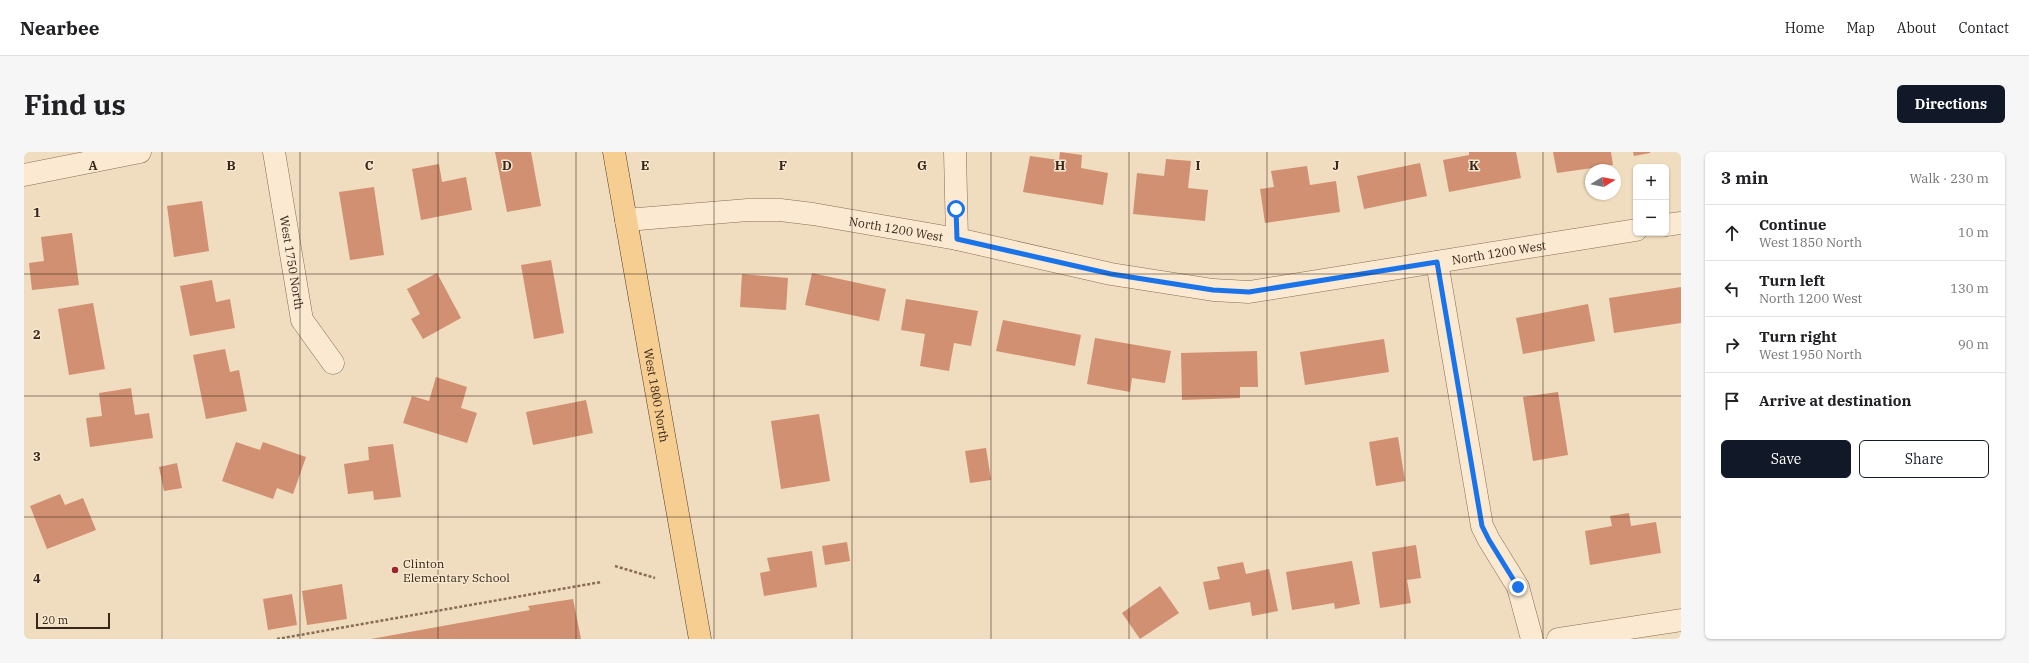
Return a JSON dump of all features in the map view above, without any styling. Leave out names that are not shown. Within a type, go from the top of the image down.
[{"type":"main road","name":"West 1800 North","points":[[614,152],[700,639]]},
{"type":"street","points":[[24,175],[140,152]]},
{"type":"street","name":"West 1750 North","points":[[274,152],[302,320],[333,363]]},
{"type":"street","points":[[955,152],[957,239]]},
{"type":"street","name":"North 1200 West","points":[[626,220],[748,210],[780,210],[812,214],[957,239],[1111,274],[1213,290],[1249,292],[1633,230]]},
{"type":"street","points":[[1669,225],[1681,223]]},
{"type":"street","points":[[1437,262],[1482,526],[1518,587],[1532,639]]},
{"type":"street","points":[[1558,639],[1681,620]]},
{"type":"path","points":[[615,566],[655,578]]},
{"type":"path","points":[[277,639],[601,582]]},
{"type":"building","points":[[495,152],[531,152],[541,206],[507,212]]},
{"type":"building","points":[[1060,152],[1082,155],[1081,168],[1108,173],[1103,205],[1023,192],[1030,156],[1059,160]]},
{"type":"building","points":[[1469,152],[1516,152],[1521,178],[1449,192],[1443,160],[1469,155]]},
{"type":"building","points":[[1553,152],[1611,152],[1613,164],[1585,164],[1585,169],[1557,173]]},
{"type":"building","points":[[1633,152],[1650,152],[1650,153],[1634,156]]},
{"type":"building","points":[[1166,159],[1191,161],[1188,188],[1208,190],[1205,221],[1133,214],[1137,173],[1164,176]]},
{"type":"building","points":[[1420,163],[1427,196],[1364,209],[1357,176]]},
{"type":"building","points":[[439,164],[442,182],[466,177],[472,210],[421,220],[412,169]]},
{"type":"building","points":[[1307,166],[1310,185],[1336,181],[1340,212],[1265,223],[1260,189],[1274,187],[1271,171]]},
{"type":"building","points":[[374,187],[384,255],[350,260],[339,192]]},
{"type":"building","points":[[202,201],[209,251],[174,257],[167,206]]},
{"type":"building","points":[[72,233],[79,285],[32,290],[29,263],[44,261],[41,237]]},
{"type":"building","points":[[551,260],[564,333],[534,339],[521,265]]},
{"type":"building","points":[[437,273],[461,318],[423,339],[411,319],[420,314],[407,289]]},
{"type":"building","points":[[812,273],[886,289],[879,321],[805,305]]},
{"type":"building","points":[[742,274],[788,278],[786,310],[740,307]]},
{"type":"building","points":[[212,280],[216,302],[230,299],[235,328],[190,336],[180,286]]},
{"type":"building","points":[[1681,287],[1681,323],[1614,333],[1609,298]]},
{"type":"building","points":[[906,299],[978,311],[971,346],[954,343],[949,371],[920,366],[925,334],[901,330]]},
{"type":"building","points":[[93,303],[105,369],[69,375],[58,309]]},
{"type":"building","points":[[1588,304],[1595,341],[1523,354],[1516,318]]},
{"type":"building","points":[[1003,320],[1081,335],[1075,366],[996,351]]},
{"type":"building","points":[[1095,338],[1171,351],[1165,383],[1132,378],[1130,392],[1087,384]]},
{"type":"building","points":[[1384,339],[1389,372],[1305,385],[1300,352]]},
{"type":"building","points":[[225,349],[230,372],[239,370],[247,411],[206,419],[193,355]]},
{"type":"building","points":[[1257,351],[1258,387],[1240,387],[1240,398],[1182,400],[1181,353]]},
{"type":"building","points":[[436,377],[467,387],[461,408],[477,413],[467,443],[403,423],[412,396],[429,401]]},
{"type":"building","points":[[131,388],[135,415],[149,413],[153,438],[90,447],[86,418],[102,416],[99,393]]},
{"type":"building","points":[[1558,392],[1568,455],[1533,461],[1523,397]]},
{"type":"building","points":[[586,400],[593,433],[533,445],[526,412]]},
{"type":"building","points":[[819,414],[830,481],[781,489],[771,421]]},
{"type":"building","points":[[1398,437],[1405,481],[1376,486],[1369,442]]},
{"type":"building","points":[[236,442],[260,450],[263,442],[306,457],[293,494],[277,488],[273,499],[222,481]]},
{"type":"building","points":[[393,444],[401,497],[374,500],[373,491],[348,494],[344,464],[369,460],[368,447]]},
{"type":"building","points":[[986,448],[991,480],[970,483],[965,451]]},
{"type":"building","points":[[177,463],[182,488],[164,491],[159,467]]},
{"type":"building","points":[[60,494],[65,505],[83,498],[96,530],[47,549],[30,506]]},
{"type":"building","points":[[1629,513],[1631,526],[1656,522],[1661,553],[1590,565],[1585,531],[1612,526],[1610,516]]},
{"type":"building","points":[[847,542],[850,561],[825,565],[822,546]]},
{"type":"building","points":[[1416,545],[1421,578],[1407,580],[1411,603],[1380,608],[1372,552]]},
{"type":"building","points":[[812,551],[817,587],[764,596],[760,573],[770,571],[767,558]]},
{"type":"building","points":[[1352,561],[1360,604],[1335,609],[1334,603],[1292,610],[1286,572]]},
{"type":"building","points":[[1243,562],[1246,574],[1269,569],[1278,611],[1252,616],[1250,602],[1209,610],[1203,582],[1220,579],[1217,567]]},
{"type":"building","points":[[342,584],[347,619],[307,625],[302,591]]},
{"type":"building","points":[[1160,586],[1179,613],[1140,639],[1122,613]]},
{"type":"building","points":[[292,594],[297,625],[268,630],[263,599]]},
{"type":"building","points":[[573,599],[581,639],[371,639],[530,610],[528,606]]},
{"type":"place","name":"Clinton Elementary School","points":[[395,570]]},
{"type":"route","points":[[956,209],[957,239],[1111,274],[1213,290],[1249,292],[1437,262],[1482,526],[1518,587]]}]
